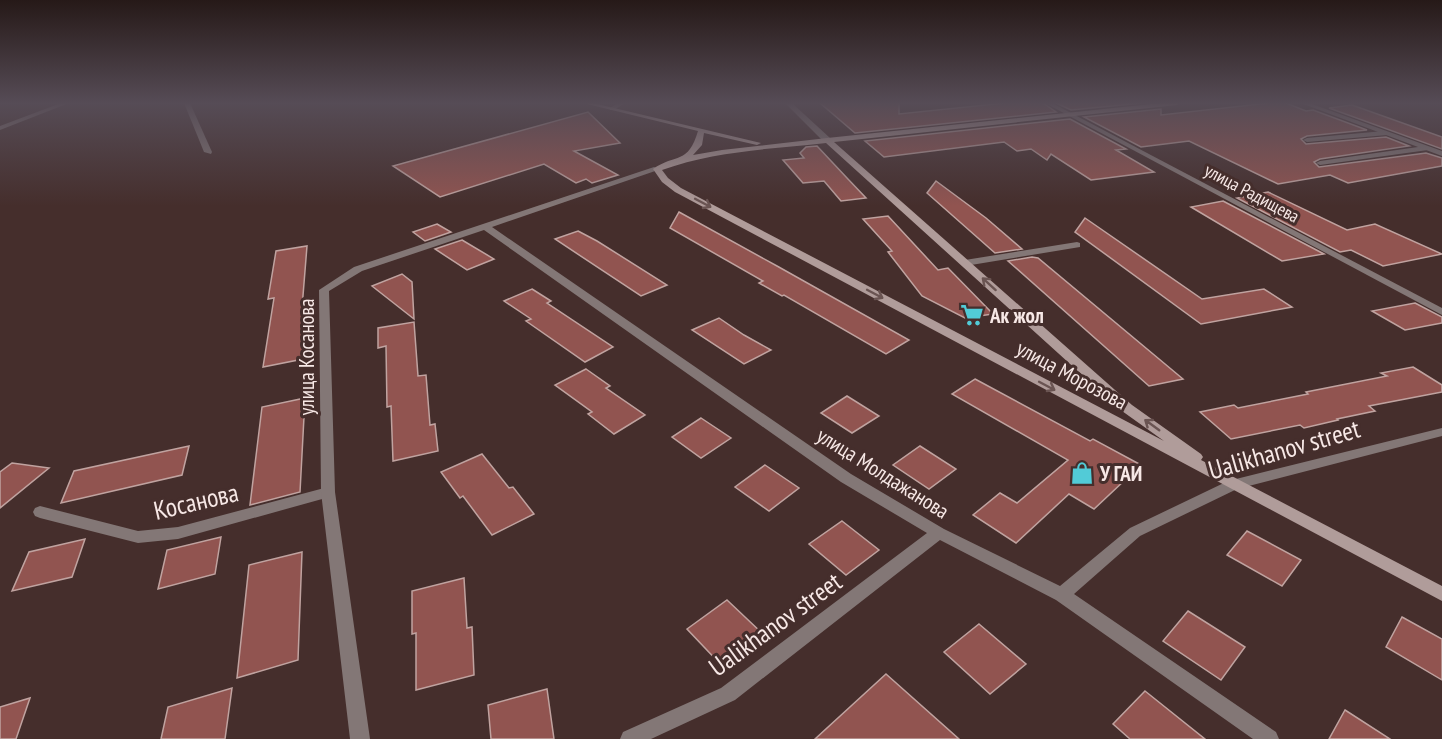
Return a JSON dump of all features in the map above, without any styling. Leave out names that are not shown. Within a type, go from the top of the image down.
[{"type":"main road","points":[[685,159],[698,145],[700,137]]},
{"type":"main road","points":[[729,137],[773,146]]},
{"type":"main road","points":[[657,169],[685,159],[850,137]]},
{"type":"main road","points":[[827,140],[1127,408],[1233,484]]},
{"type":"main road","name":"улица Морозова","points":[[657,169],[664,180],[678,190],[1442,594]]},
{"type":"street","points":[[202,137],[208,152]]},
{"type":"street","name":"улица Радищева","points":[[1113,137],[1442,312]]},
{"type":"street","points":[[1307,140],[1331,137]]},
{"type":"street","points":[[1398,137],[1440,152]]},
{"type":"street","points":[[1320,163],[1425,148]]},
{"type":"street","name":"улица Косанова","points":[[360,739],[328,492],[324,290],[358,269],[657,169]]},
{"type":"street","name":"улица Молдажанова","points":[[486,226],[846,478],[939,533],[1062,595],[1269,739]]},
{"type":"street","points":[[965,263],[1077,245]]},
{"type":"street","name":"Ualikhanov street","points":[[1062,595],[1135,532],[1233,484],[1442,432]]},
{"type":"street","name":"Косанова","points":[[40,512],[138,537],[177,533],[328,492]]},
{"type":"street","name":"Ualikhanov street","points":[[630,739],[728,694],[939,533]]},
{"type":"building","points":[[496,137],[614,137],[620,143],[574,151],[618,175],[592,183],[586,179],[576,183],[544,164],[440,197],[393,166]]},
{"type":"building","points":[[898,137],[1105,137],[1126,149],[1116,150],[1154,172],[1091,180],[1051,154],[1047,160],[1031,149],[1017,151],[1004,142],[884,157],[865,141]]},
{"type":"building","points":[[1123,137],[1304,137],[1301,139],[1306,144],[1387,137],[1409,146],[1320,159],[1314,162],[1319,167],[1426,153],[1442,158],[1442,166],[1348,183],[1330,175],[1278,184],[1189,141],[1141,147]]},
{"type":"building","points":[[1410,137],[1442,137],[1442,149]]},
{"type":"building","points":[[817,146],[866,198],[841,201],[824,181],[803,183],[783,160],[804,158],[800,153],[806,147]]},
{"type":"building","points":[[936,181],[986,218],[1022,249],[995,253],[927,193]]},
{"type":"building","points":[[1268,192],[1347,230],[1375,224],[1442,254],[1383,266],[1351,250],[1340,252],[1237,198]]},
{"type":"building","points":[[1223,201],[1324,254],[1282,261],[1191,207]]},
{"type":"building","points":[[679,212],[909,340],[886,354],[759,283],[763,281],[670,228]]},
{"type":"building","points":[[888,216],[938,270],[948,268],[993,314],[965,318],[922,296],[888,252],[892,251],[863,219]]},
{"type":"building","points":[[1085,218],[1202,299],[1264,289],[1292,307],[1201,324],[1075,232]]},
{"type":"building","points":[[437,224],[451,232],[425,241],[413,232]]},
{"type":"building","points":[[578,231],[667,285],[641,296],[555,239]]},
{"type":"building","points":[[462,240],[494,259],[467,270],[435,249]]},
{"type":"building","points":[[307,246],[302,308],[308,307],[303,359],[263,367],[274,298],[268,299],[276,251]]},
{"type":"building","points":[[1038,258],[1183,379],[1149,386],[1008,261]]},
{"type":"building","points":[[402,274],[412,282],[414,319],[372,286]]},
{"type":"building","points":[[532,289],[551,301],[547,303],[613,347],[585,362],[526,321],[531,319],[504,301]]},
{"type":"building","points":[[1415,303],[1442,317],[1442,323],[1405,330],[1372,311]]},
{"type":"building","points":[[719,318],[771,350],[744,364],[692,330]]},
{"type":"building","points":[[414,322],[418,376],[426,375],[430,425],[435,424],[438,451],[393,461],[391,406],[387,407],[386,346],[378,348],[378,328]]},
{"type":"building","points":[[1413,367],[1442,385],[1442,392],[1369,406],[1375,411],[1304,428],[1300,425],[1231,439],[1200,412],[1234,405],[1238,408],[1308,394],[1306,392],[1387,376],[1381,373]]},
{"type":"building","points":[[586,369],[610,386],[606,388],[645,415],[614,434],[588,414],[592,412],[555,385]]},
{"type":"building","points":[[975,379],[1090,441],[1093,439],[1141,465],[1094,509],[1069,494],[1016,543],[973,515],[1000,493],[1017,503],[1068,460],[952,394]]},
{"type":"building","points":[[847,396],[879,416],[852,433],[821,413]]},
{"type":"building","points":[[305,398],[300,492],[250,505],[262,407]]},
{"type":"building","points":[[701,418],[731,438],[701,458],[672,437]]},
{"type":"building","points":[[189,446],[182,475],[61,503],[74,471]]},
{"type":"building","points":[[920,446],[956,469],[929,489],[893,465]]},
{"type":"building","points":[[482,454],[509,488],[513,487],[534,514],[492,535],[463,496],[460,498],[441,472]]},
{"type":"building","points":[[12,463],[49,468],[0,508],[0,472]]},
{"type":"building","points":[[765,465],[799,488],[769,511],[735,487]]},
{"type":"building","points":[[842,521],[879,550],[846,575],[809,544]]},
{"type":"building","points":[[1247,531],[1301,560],[1282,586],[1227,555]]},
{"type":"building","points":[[221,537],[215,574],[158,589],[167,550]]},
{"type":"building","points":[[85,539],[72,577],[12,591],[29,552]]},
{"type":"building","points":[[302,552],[298,660],[237,678],[249,565]]},
{"type":"building","points":[[464,578],[467,628],[472,627],[474,675],[416,690],[416,633],[412,634],[412,591]]},
{"type":"building","points":[[727,600],[764,635],[723,667],[687,629]]},
{"type":"building","points":[[1188,611],[1245,647],[1221,680],[1163,641]]},
{"type":"building","points":[[1402,617],[1442,639],[1442,680],[1386,647]]},
{"type":"building","points":[[979,624],[1026,664],[990,694],[944,652]]},
{"type":"building","points":[[886,674],[959,739],[815,739]]},
{"type":"building","points":[[232,688],[225,739],[161,739],[168,707]]},
{"type":"building","points":[[547,689],[554,739],[491,739],[488,705]]},
{"type":"building","points":[[1145,691],[1205,739],[1130,739],[1113,724]]},
{"type":"building","points":[[30,698],[16,739],[0,739],[0,707]]},
{"type":"building","points":[[1345,710],[1390,739],[1329,739]]},
{"type":"place","name":"Ак жол","points":[[972,315]]},
{"type":"place","name":"У ГАИ","points":[[1082,473]]}]
